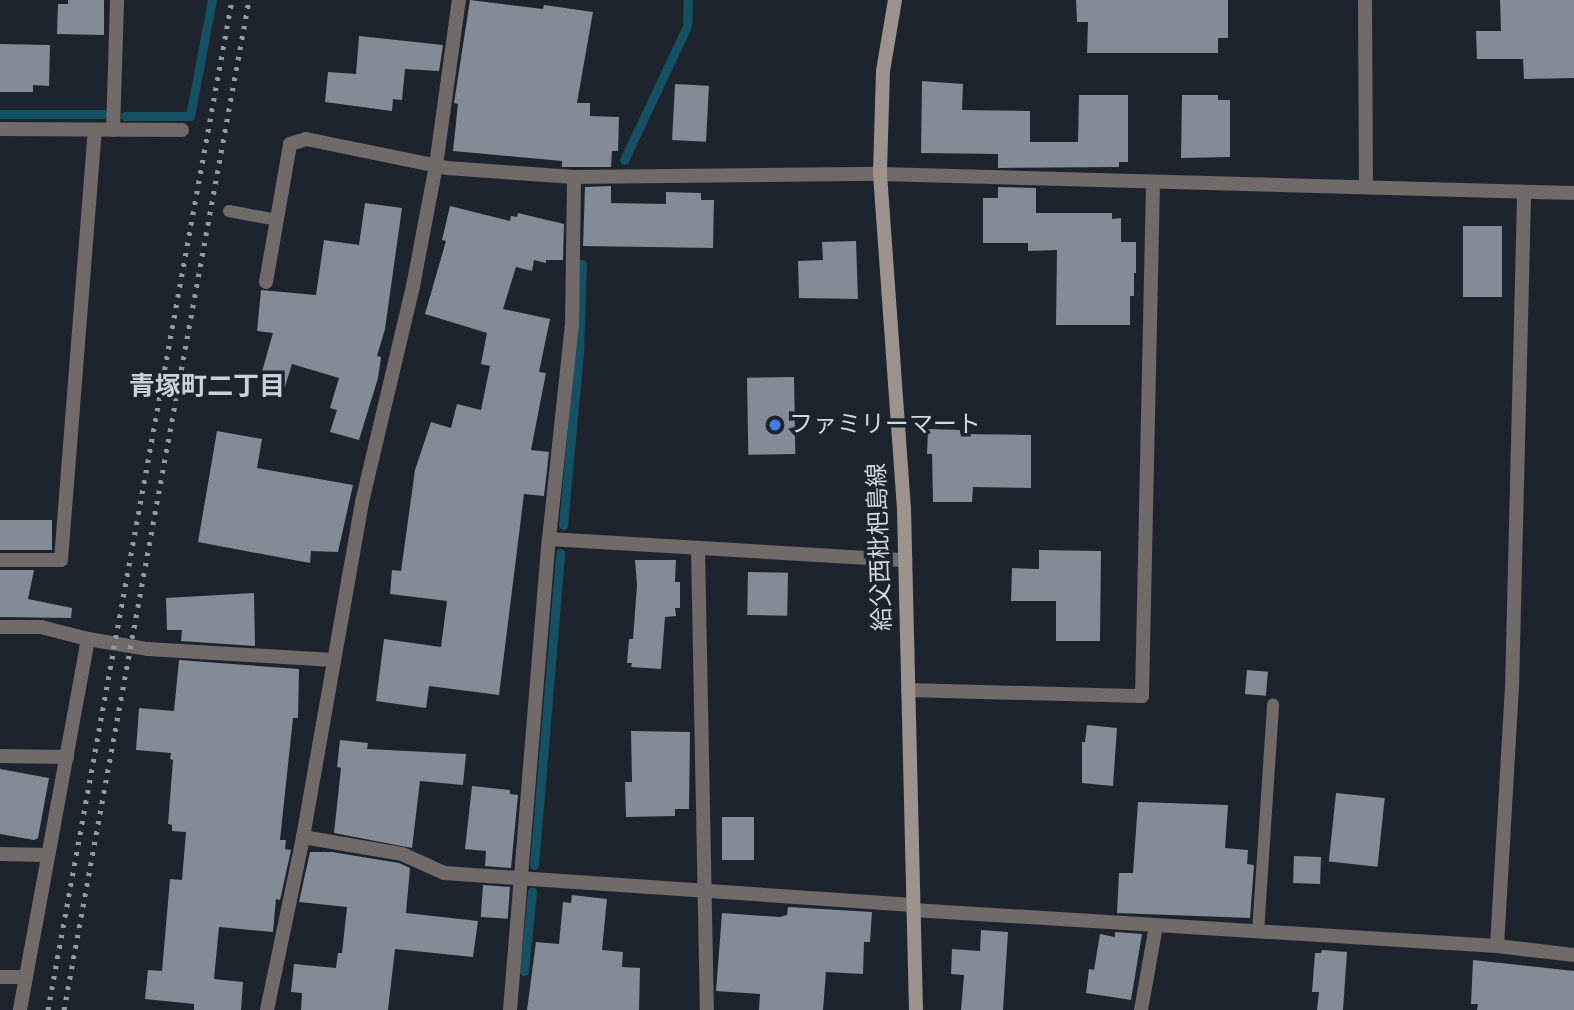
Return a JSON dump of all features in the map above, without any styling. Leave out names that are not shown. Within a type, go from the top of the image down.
[{"type":"main road","name":"給父西枇杷島線","points":[[895,0],[883,71],[880,174],[905,560],[916,1010]]},
{"type":"street","points":[[113,130],[117,0]]},
{"type":"street","points":[[267,1010],[303,837],[362,502],[413,286],[436,165],[459,0]]},
{"type":"street","points":[[1366,0],[1366,187]]},
{"type":"street","points":[[0,129],[182,130]]},
{"type":"street","points":[[0,560],[61,560],[94,130]]},
{"type":"street","points":[[266,282],[290,144],[306,139],[436,165],[574,177],[880,174],[1574,193]]},
{"type":"street","points":[[510,1010],[549,539],[572,325],[574,177]]},
{"type":"street","points":[[908,690],[1142,696],[1153,182]]},
{"type":"street","points":[[1497,947],[1512,688],[1524,192]]},
{"type":"street","points":[[549,539],[905,560]]},
{"type":"street","points":[[698,548],[707,1010]]},
{"type":"street","points":[[0,627],[41,627],[88,639],[148,649],[334,660]]},
{"type":"street","points":[[20,1010],[88,639]]},
{"type":"street","points":[[0,756],[67,757]]},
{"type":"street","points":[[303,837],[402,854],[444,873],[1156,926],[1497,947],[1574,955]]},
{"type":"street","points":[[0,854],[48,855]]},
{"type":"street","points":[[1141,1010],[1156,926]]},
{"type":"street","points":[[0,976],[26,977]]},
{"type":"lane","points":[[229,211],[277,220]]},
{"type":"lane","points":[[1258,932],[1273,704]]},
{"type":"building","points":[[68,0],[104,0],[104,35],[57,34],[58,4],[68,4]]},
{"type":"building","points":[[470,0],[543,9],[544,5],[593,12],[577,103],[590,103],[590,116],[619,117],[618,151],[612,151],[611,167],[562,167],[562,161],[453,151],[458,104],[454,103]]},
{"type":"building","points":[[1076,0],[1228,0],[1228,38],[1218,38],[1218,53],[1087,53],[1088,22],[1077,22]]},
{"type":"building","points":[[1500,0],[1574,0],[1574,78],[1524,79],[1523,59],[1477,59],[1476,31],[1501,31]]},
{"type":"building","points":[[359,36],[443,45],[439,71],[405,69],[402,100],[393,99],[392,111],[325,102],[328,72],[356,74]]},
{"type":"building","points":[[0,44],[50,45],[49,86],[33,85],[33,92],[0,92]]},
{"type":"building","points":[[922,81],[963,84],[962,110],[1030,111],[1030,142],[1078,142],[1079,95],[1128,95],[1128,162],[1119,162],[1119,167],[998,168],[998,154],[921,153]]},
{"type":"building","points":[[675,84],[709,86],[706,142],[672,140]]},
{"type":"building","points":[[1182,95],[1218,95],[1218,100],[1230,100],[1230,157],[1181,158]]},
{"type":"building","points":[[611,186],[611,203],[666,204],[666,192],[701,193],[701,200],[714,200],[713,248],[583,246],[585,187]]},
{"type":"building","points":[[998,187],[1036,188],[1036,213],[1112,213],[1112,219],[1121,218],[1121,242],[1136,242],[1136,273],[1134,296],[1130,296],[1130,325],[1056,325],[1057,250],[1028,251],[1028,243],[983,243],[983,198],[998,198]]},
{"type":"building","points":[[365,203],[402,208],[385,329],[377,356],[381,357],[378,378],[359,440],[330,432],[337,410],[330,408],[339,378],[292,364],[284,390],[259,382],[273,333],[257,331],[261,290],[316,295],[324,240],[359,245]]},
{"type":"building","points":[[450,206],[510,221],[511,216],[517,217],[518,213],[564,224],[563,260],[546,260],[546,263],[534,260],[532,271],[516,267],[503,309],[550,319],[539,372],[546,373],[531,450],[549,452],[544,496],[524,494],[499,695],[429,686],[426,708],[376,701],[384,639],[441,647],[447,601],[390,594],[392,570],[401,571],[415,470],[431,422],[451,428],[457,404],[481,410],[490,366],[481,364],[487,333],[425,314],[446,241],[442,240]]},
{"type":"building","points":[[1463,226],[1502,226],[1502,297],[1463,297]]},
{"type":"building","points":[[856,241],[858,299],[799,298],[798,261],[823,260],[822,242]]},
{"type":"building","points":[[794,377],[795,454],[748,455],[747,378]]},
{"type":"building","points":[[928,429],[960,430],[960,434],[1031,435],[1031,488],[973,487],[972,502],[933,502],[932,454],[927,454]]},
{"type":"building","points":[[217,431],[262,439],[257,468],[353,485],[338,552],[311,551],[310,563],[198,542]]},
{"type":"building","points":[[0,520],[52,520],[52,550],[0,550]]},
{"type":"building","points":[[1039,550],[1101,551],[1100,641],[1056,641],[1056,601],[1011,601],[1012,568],[1039,569]]},
{"type":"building","points":[[635,560],[676,560],[675,582],[680,582],[680,608],[675,608],[676,616],[665,617],[661,669],[631,667],[632,663],[627,663],[629,639],[633,639],[637,585]]},
{"type":"building","points":[[0,570],[34,570],[28,599],[72,608],[71,618],[0,617]]},
{"type":"building","points":[[748,572],[788,573],[787,616],[747,615]]},
{"type":"building","points":[[254,593],[255,646],[181,641],[182,630],[167,630],[166,598]]},
{"type":"building","points":[[179,660],[299,669],[298,718],[293,718],[280,840],[286,840],[285,849],[291,850],[280,900],[276,899],[273,932],[219,927],[214,979],[243,982],[241,1010],[194,1010],[194,1004],[145,999],[148,970],[162,971],[170,879],[182,880],[186,832],[172,831],[172,825],[168,824],[173,760],[170,759],[171,753],[136,750],[139,708],[174,711]]},
{"type":"building","points":[[1247,670],[1268,672],[1266,696],[1245,694]]},
{"type":"building","points":[[1087,725],[1117,728],[1113,786],[1082,783],[1082,742],[1085,742]]},
{"type":"building","points":[[631,731],[690,732],[689,809],[675,809],[675,816],[626,817],[625,782],[632,782]]},
{"type":"building","points":[[340,740],[368,743],[367,749],[466,754],[463,785],[420,781],[412,848],[334,833],[341,768],[337,767]]},
{"type":"building","points":[[0,769],[49,778],[38,838],[34,840],[0,834]]},
{"type":"building","points":[[472,786],[510,790],[510,794],[518,795],[511,868],[485,866],[486,851],[465,849]]},
{"type":"building","points":[[1336,793],[1385,798],[1378,867],[1329,862]]},
{"type":"building","points":[[1138,802],[1228,805],[1225,848],[1248,850],[1247,864],[1254,865],[1250,918],[1117,913],[1119,873],[1133,873]]},
{"type":"building","points":[[722,817],[754,817],[754,860],[722,860]]},
{"type":"building","points":[[310,852],[332,852],[399,863],[410,868],[406,913],[478,921],[473,957],[395,949],[388,1010],[301,1010],[302,993],[291,992],[294,964],[336,968],[338,953],[342,953],[347,907],[299,902]]},
{"type":"building","points":[[1294,856],[1321,857],[1320,884],[1293,883]]},
{"type":"building","points":[[483,885],[510,887],[508,919],[481,917]]},
{"type":"building","points":[[572,895],[607,899],[602,950],[623,952],[622,967],[640,968],[639,1010],[527,1010],[536,942],[559,944],[563,902],[571,903]]},
{"type":"building","points":[[788,907],[872,912],[870,942],[864,942],[863,974],[826,972],[823,1010],[759,1010],[760,994],[716,991],[722,913],[780,917],[787,915]]},
{"type":"building","points":[[981,930],[1008,932],[1003,1010],[961,1010],[964,975],[951,974],[952,949],[980,951]]},
{"type":"building","points":[[1115,932],[1142,934],[1131,1000],[1086,993],[1089,969],[1094,970],[1100,934],[1115,937]]},
{"type":"building","points":[[1322,950],[1347,952],[1343,1010],[1317,1010],[1319,992],[1312,992],[1315,953],[1321,953]]},
{"type":"building","points":[[1473,960],[1574,971],[1574,1010],[1477,1010],[1478,1004],[1471,1004]]},
{"type":"waterway","points":[[125,116],[190,116],[212,0]]},
{"type":"waterway","points":[[624,160],[687,26],[688,0]]},
{"type":"waterway","points":[[0,114],[103,114]]},
{"type":"waterway","points":[[563,525],[579,353],[582,264]]},
{"type":"waterway","points":[[534,865],[560,553]]},
{"type":"waterway","points":[[524,971],[532,891]]},
{"type":"railway","points":[[48,1010],[232,0]]},
{"type":"railway","points":[[64,1010],[249,0]]},
{"type":"place","name":"ファミリーマート","points":[[775,425]]},
{"type":"district","name":"青塚町二丁目","points":[[207,388]]}]
